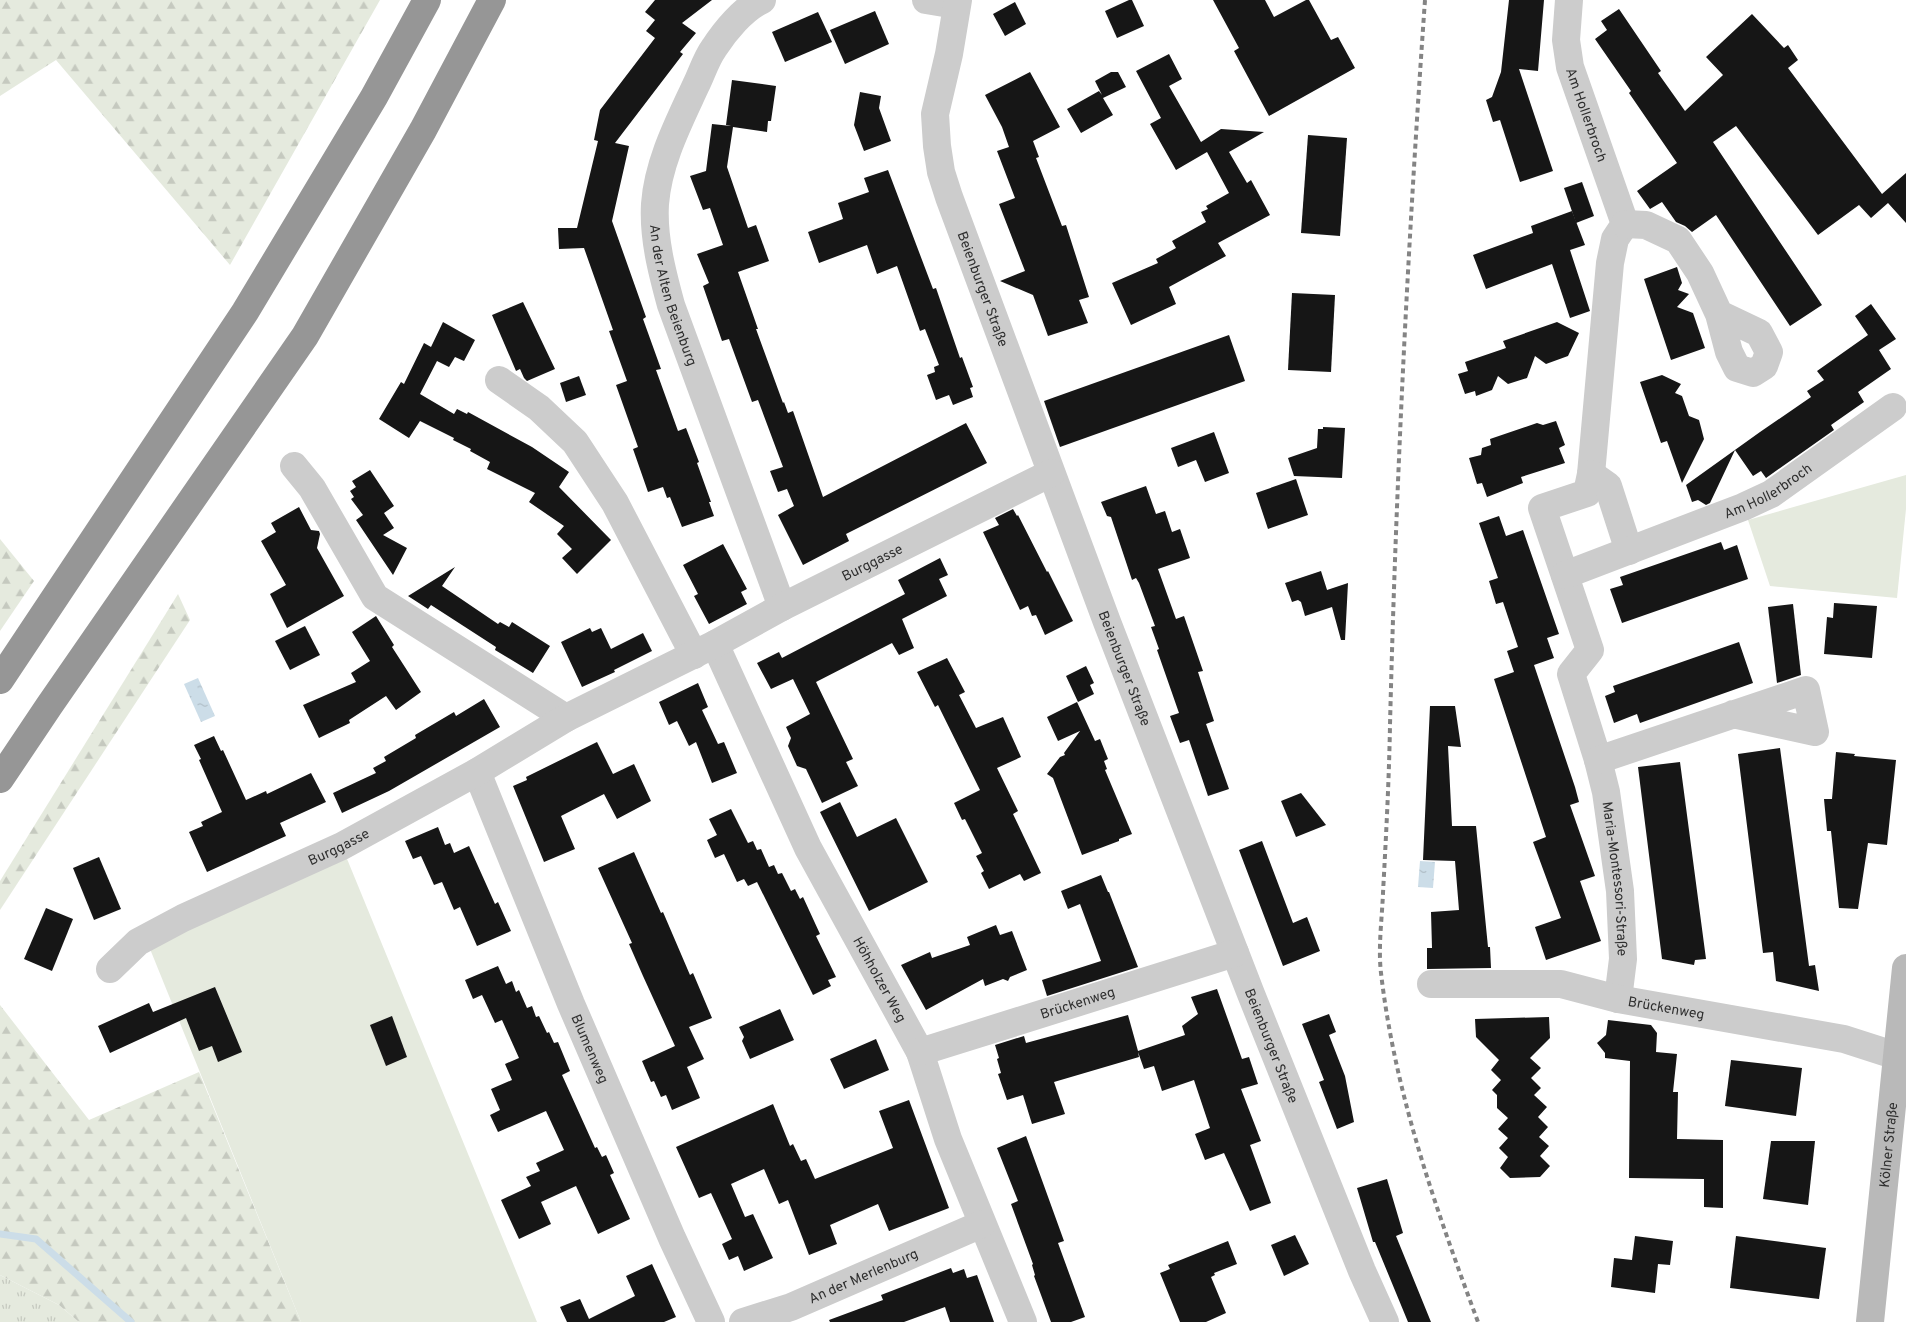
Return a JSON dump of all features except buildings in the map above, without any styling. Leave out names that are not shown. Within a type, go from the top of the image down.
[{"type":"highway","points":[[0,680],[245,312],[374,98],[427,0]]},
{"type":"highway","points":[[0,780],[54,698],[305,336],[423,130],[492,0]]},
{"type":"main road","name":"Kölner Straße","points":[[1870,1322],[1902,1058],[1906,968]]},
{"type":"street","name":"An der Alten Beienburg","points":[[762,0],[755,3],[734,22],[713,48],[676,127],[661,171],[655,203],[656,234],[661,269],[671,305],[782,607]]},
{"type":"street","points":[[926,0],[957,3]]},
{"type":"street","name":"Am Hollerbroch","points":[[1569,0],[1566,40],[1570,67],[1625,224]]},
{"type":"street","name":"Beienburger Straße","points":[[957,3],[935,114],[941,172],[1107,622],[1235,953],[1362,1271],[1385,1322]]},
{"type":"street","points":[[1565,575],[1542,508],[1587,493],[1591,474],[1610,263],[1615,239],[1625,224],[1646,225],[1678,240],[1700,273],[1719,314]]},
{"type":"street","points":[[499,380],[539,408],[574,442],[615,504],[705,650]]},
{"type":"street","name":"Am Hollerbroch","points":[[1565,575],[1743,507],[1771,494],[1893,407]]},
{"type":"street","points":[[294,466],[312,488],[375,597],[566,718]]},
{"type":"street","name":"Burggasse","points":[[110,970],[138,942],[183,918],[342,846],[477,772],[566,718],[705,650],[782,607],[1051,473]]},
{"type":"street","points":[[1591,474],[1608,486],[1630,551]]},
{"type":"street","name":"Maria-Montessori-Straße","points":[[1565,575],[1590,650],[1571,674],[1606,792],[1620,891],[1623,959],[1618,999]]},
{"type":"street","name":"Höhholzer Weg","points":[[705,650],[808,848],[920,1052],[948,1139],[1023,1322]]},
{"type":"street","points":[[1598,760],[1733,714]]},
{"type":"street","name":"Blumenweg","points":[[477,772],[571,1004],[672,1238],[711,1322]]},
{"type":"street","name":"Brückenweg","points":[[920,1052],[1235,953]]},
{"type":"street","name":"Brückenweg","points":[[1431,984],[1561,984],[1618,999],[1844,1039],[1902,1058]]},
{"type":"street","name":"An der Merlenburg","points":[[742,1322],[793,1314],[982,1224]]},
{"type":"green space","points":[[0,0],[380,0],[230,265],[56,60],[0,96]]},
{"type":"green space","points":[[1906,475],[1906,509],[1897,598],[1770,586],[1748,520]]},
{"type":"green space","points":[[0,539],[34,581],[0,631]]},
{"type":"green space","points":[[178,594],[190,620],[0,910],[0,881]]},
{"type":"green space","points":[[345,854],[537,1322],[301,1322],[148,944]]},
{"type":"green space","points":[[0,1005],[89,1120],[199,1072],[301,1322],[79,1322],[59,1305],[0,1275]]},
{"type":"green space","points":[[0,1275],[59,1305],[79,1322],[0,1322]]},
{"type":"water","points":[[198,678],[215,716],[201,722],[184,684]]},
{"type":"water","points":[[1420,861],[1435,862],[1433,888],[1418,887]]},
{"type":"waterway","points":[[0,1234],[36,1239],[131,1322]]},
{"type":"railway","points":[[1425,0],[1403,362],[1380,963],[1387,1018],[1407,1107],[1447,1237],[1478,1322]]}]
